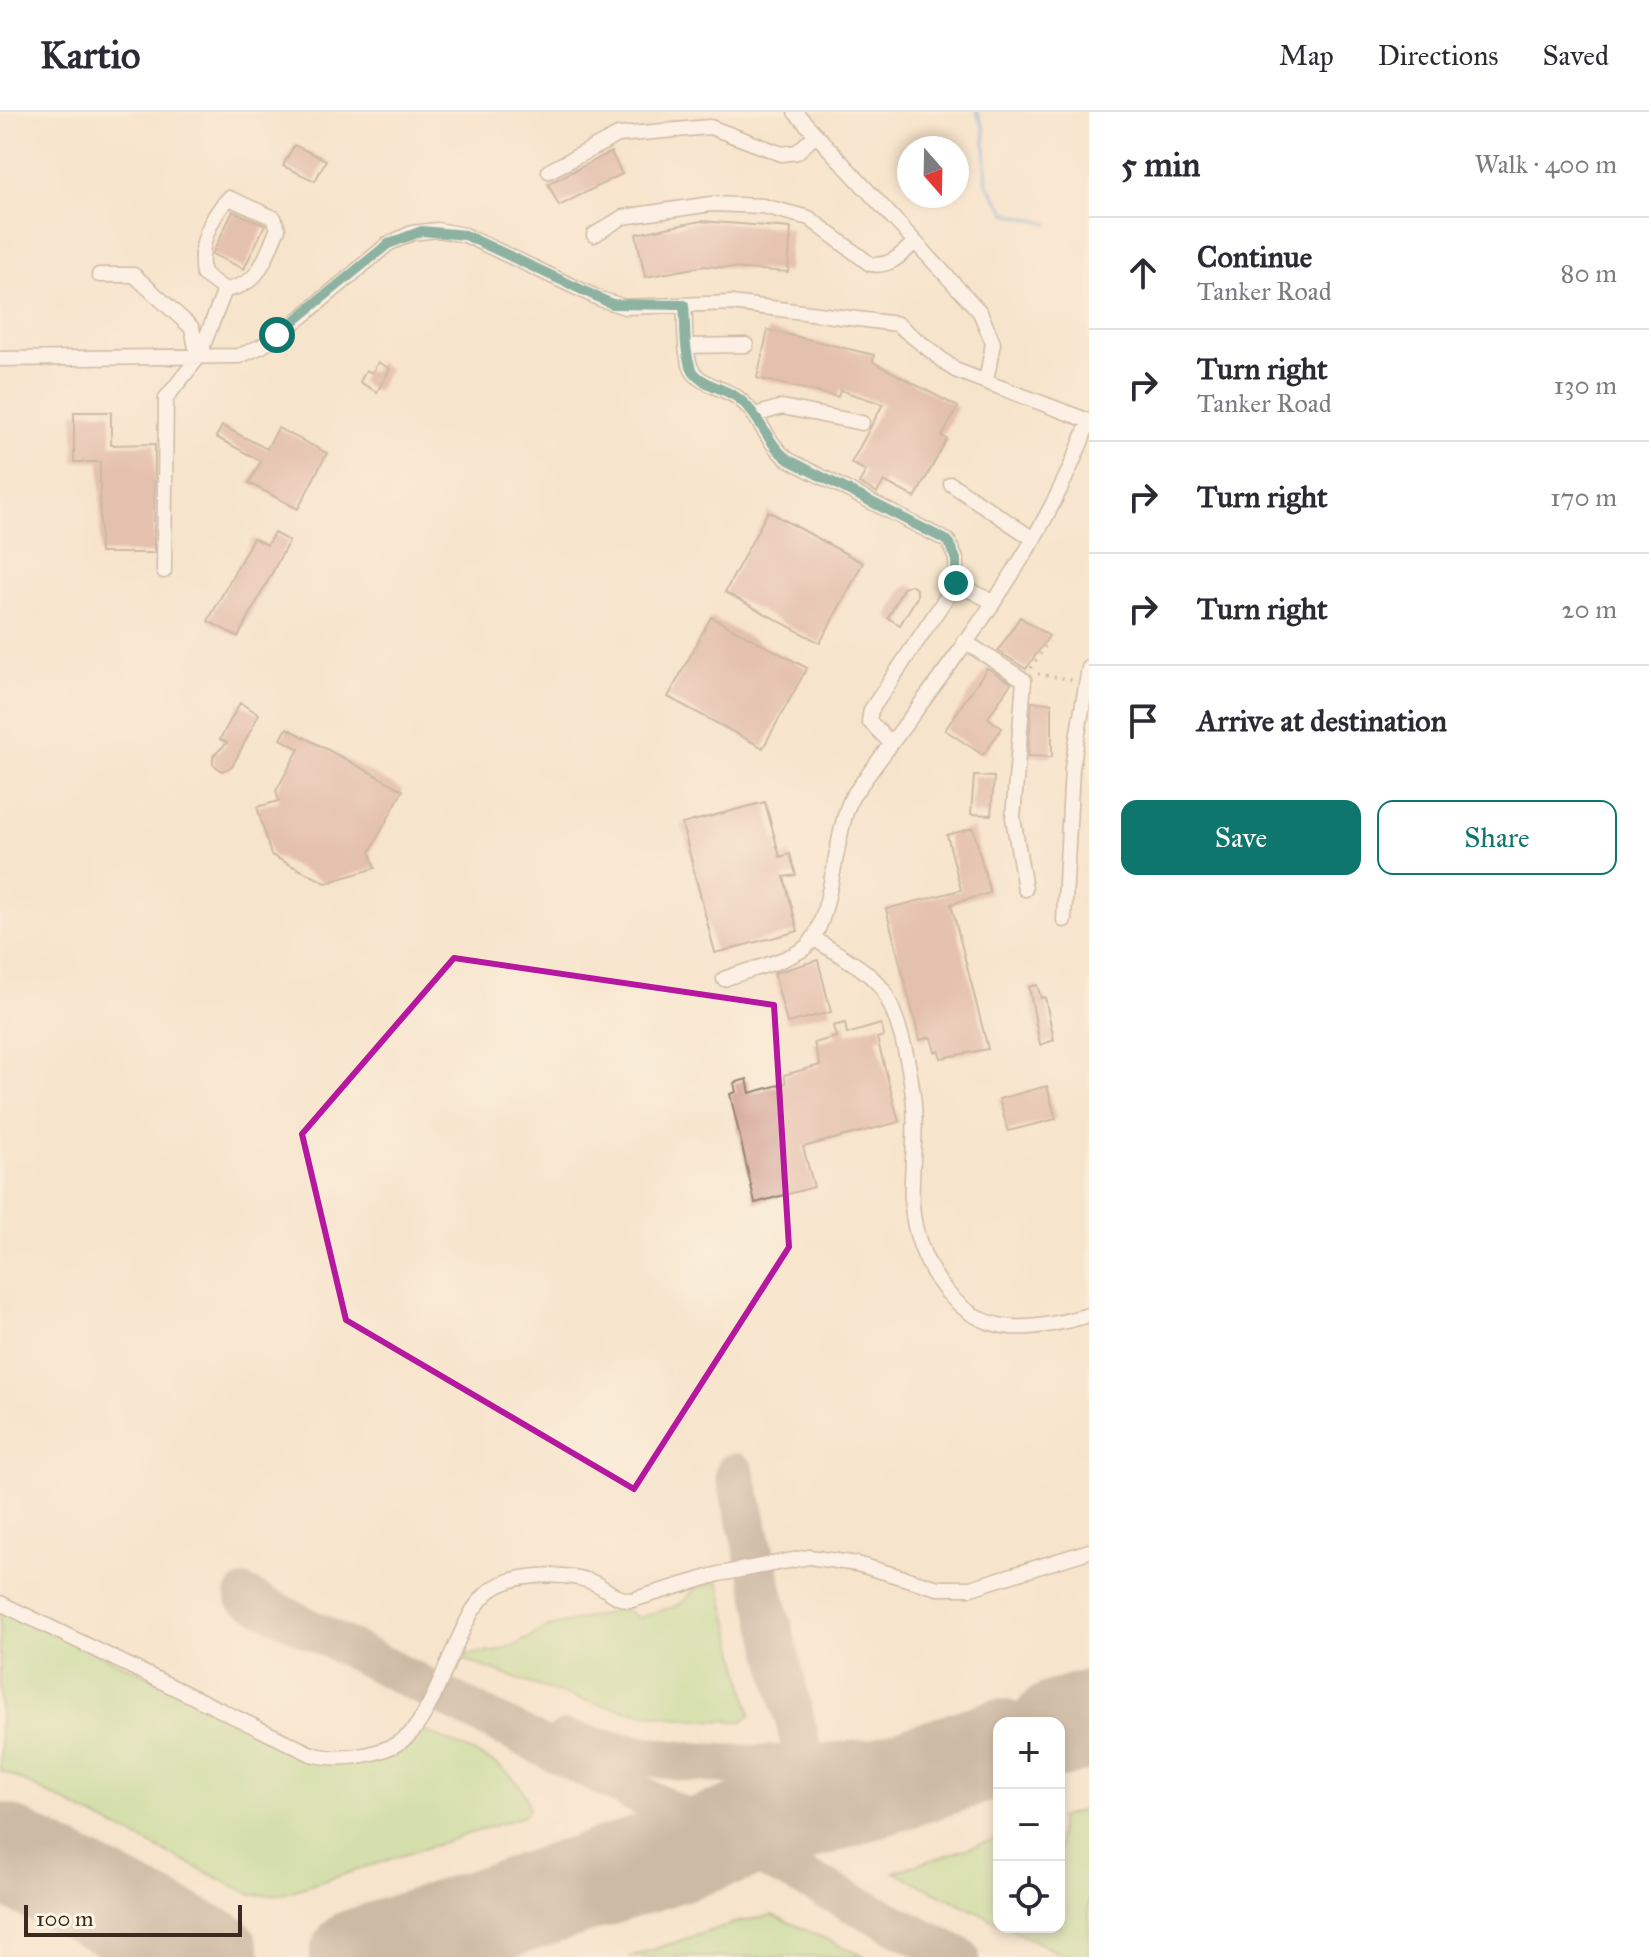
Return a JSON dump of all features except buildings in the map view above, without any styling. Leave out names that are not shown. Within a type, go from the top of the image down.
[{"type":"street","points":[[795,112],[986,320],[993,343],[986,382]]},
{"type":"street","points":[[549,171],[618,135],[710,127],[782,154],[797,152],[816,135]]},
{"type":"street","points":[[229,198],[274,218],[278,229],[254,280],[244,287],[225,290],[203,274],[200,254],[218,209],[229,198]]},
{"type":"street","points":[[594,235],[623,217],[711,204],[763,206],[797,213],[870,264],[878,266],[897,257],[915,242]]},
{"type":"street","points":[[0,359],[239,356],[262,346],[388,244],[422,231],[465,235],[612,304],[731,303],[886,321],[918,338],[955,370],[1089,421],[1066,480],[1032,538],[846,809],[815,939],[801,951],[724,979]]},
{"type":"street","points":[[99,275],[134,275],[192,328],[198,358]]},
{"type":"street","points":[[164,571],[166,398],[198,358],[225,290]]},
{"type":"street","points":[[684,305],[688,346],[695,375],[738,398],[755,415],[780,454],[948,541],[956,559],[956,583],[871,710],[869,721],[891,743]]},
{"type":"street","points":[[688,346],[746,345]]},
{"type":"street","points":[[755,415],[782,407],[862,423]]},
{"type":"street","points":[[951,484],[1032,538]]},
{"type":"street","points":[[956,583],[991,601]]},
{"type":"street","points":[[964,641],[1024,680],[1013,818],[1025,889]]},
{"type":"street","points":[[1064,920],[1089,668]]},
{"type":"street","points":[[815,939],[879,985],[890,1006],[913,1095],[914,1221],[925,1257],[938,1280],[963,1307],[1002,1326],[1036,1326],[1089,1315]]},
{"type":"street","points":[[0,1603],[311,1754],[344,1760],[376,1751],[415,1729],[473,1610],[485,1594],[504,1583],[576,1577],[593,1582],[618,1598],[632,1600],[719,1574],[809,1557],[857,1564],[926,1585],[959,1589],[982,1586],[1089,1551]]},
{"type":"path","points":[[1055,676],[1070,680]]},
{"type":"highlighted area","points":[[454,958],[774,1005],[789,1247],[634,1489],[346,1320],[302,1134]]},
{"type":"green space","points":[[719,1582],[751,1715],[743,1721],[666,1717],[630,1711],[561,1694],[455,1656],[494,1652],[516,1645],[548,1627],[624,1609],[639,1618],[681,1604],[696,1588]]},
{"type":"green space","points":[[0,1608],[337,1764],[421,1730],[469,1750],[502,1769],[525,1794],[529,1809],[524,1816],[283,1894],[252,1895],[0,1770]]},
{"type":"green space","points":[[1089,1808],[1089,1957],[1067,1957],[1018,1933],[1065,1933],[1065,1816]]},
{"type":"green space","points":[[993,1840],[993,1920],[894,1872]]},
{"type":"green space","points":[[773,1915],[865,1957],[630,1957],[734,1923]]},
{"type":"waterway","points":[[977,112],[984,129],[987,184],[1007,213],[1049,224]]},
{"type":"taxiway","points":[[735,1473],[816,1808]]},
{"type":"taxiway","points":[[245,1596],[960,1957]]},
{"type":"taxiway","points":[[1065,1722],[1089,1717]]},
{"type":"taxiway","points":[[566,1740],[674,1760],[782,1765],[891,1756],[993,1738]]},
{"type":"runway","points":[[1065,1727],[1089,1719]]},
{"type":"runway","points":[[359,1957],[993,1750]]},
{"type":"runway","points":[[0,1852],[212,1957]]},
{"type":"route","points":[[277,335],[388,244],[422,231],[450,231],[465,235],[612,304],[625,307],[684,305],[690,363],[695,375],[738,398],[755,415],[780,454],[789,460],[948,541],[956,559],[956,583]]}]
